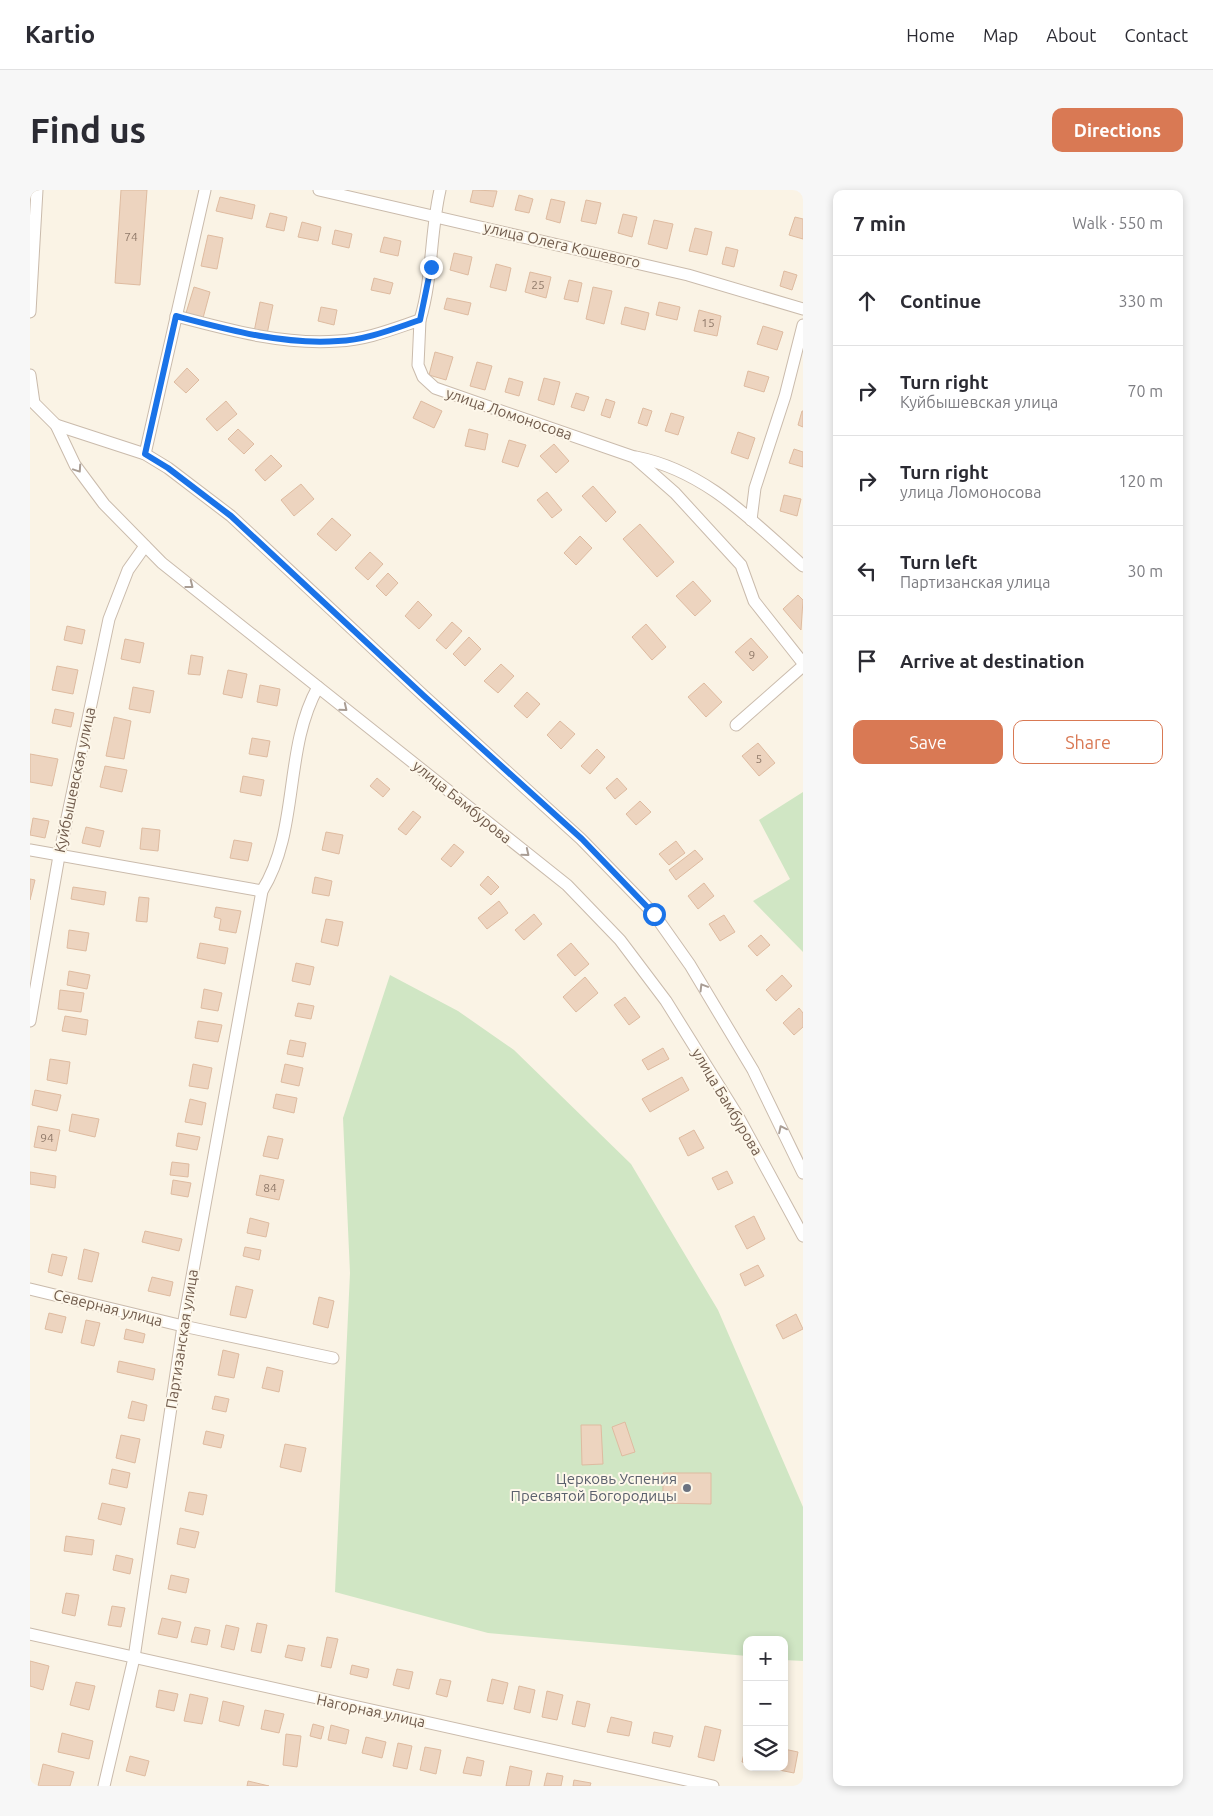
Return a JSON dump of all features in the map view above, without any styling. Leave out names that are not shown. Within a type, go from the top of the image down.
[{"type":"street","points":[[30,312],[37,190]]},
{"type":"street","points":[[145,454],[204,190]]},
{"type":"street","name":"улица Олега Кошевого","points":[[319,190],[435,215],[688,276],[803,309]]},
{"type":"street","points":[[176,316],[242,334],[299,341],[339,341],[375,335],[420,320],[431,267],[435,215],[440,190]]},
{"type":"street","name":"улица Ломоносова","points":[[420,320],[418,365],[423,378],[435,388],[634,457],[675,493],[741,565],[754,601],[803,664]]},
{"type":"street","points":[[751,520],[755,488],[786,396],[803,325]]},
{"type":"street","points":[[30,374],[32,403],[56,425],[145,454],[168,468],[231,516],[424,696],[582,839],[654,914],[690,965],[753,1070],[803,1173]]},
{"type":"street","name":"улица Бамбурова","points":[[56,425],[74,465],[104,504],[162,563],[566,885],[620,940],[666,1001],[739,1118],[803,1236]]},
{"type":"street","points":[[634,457],[661,462],[704,482],[803,566]]},
{"type":"street","name":"Куйбышевская улица","points":[[30,1022],[59,856],[109,619],[128,570],[145,546]]},
{"type":"street","points":[[736,725],[803,664]]},
{"type":"street","points":[[30,850],[262,891],[274,872],[283,839],[304,718],[318,688]]},
{"type":"street","name":"Партизанская улица","points":[[104,1786],[134,1658],[183,1326],[262,891]]},
{"type":"street","name":"Северная улица","points":[[30,1289],[183,1326],[333,1358]]},
{"type":"street","name":"Нагорная улица","points":[[30,1634],[713,1786]]},
{"type":"green space","points":[[803,792],[803,952],[753,901],[790,879],[759,820]]},
{"type":"green space","points":[[390,975],[458,1011],[514,1050],[631,1164],[718,1310],[803,1507],[803,1661],[788,1660],[788,1636],[743,1636],[743,1656],[488,1633],[335,1592],[350,1273],[343,1118]]},
{"type":"building","points":[[121,190],[147,190],[140,285],[115,283]]},
{"type":"building","points":[[473,190],[497,191],[493,207],[470,202]]},
{"type":"building","points":[[519,195],[533,199],[529,213],[515,210]]},
{"type":"building","points":[[220,197],[255,205],[252,219],[216,211]]},
{"type":"building","points":[[551,199],[565,202],[560,223],[546,219]]},
{"type":"building","points":[[586,200],[601,203],[596,224],[581,221]]},
{"type":"building","points":[[270,213],[287,217],[284,231],[266,227]]},
{"type":"building","points":[[623,214],[637,217],[632,237],[618,233]]},
{"type":"building","points":[[795,217],[803,219],[803,239],[789,235]]},
{"type":"building","points":[[654,220],[673,224],[667,249],[648,244]]},
{"type":"building","points":[[302,222],[321,227],[318,241],[298,237]]},
{"type":"building","points":[[695,228],[712,232],[707,255],[689,251]]},
{"type":"building","points":[[335,230],[352,234],[349,248],[332,244]]},
{"type":"building","points":[[208,235],[223,238],[217,269],[201,266]]},
{"type":"building","points":[[384,237],[401,241],[398,256],[380,252]]},
{"type":"building","points":[[726,247],[738,250],[734,267],[722,264]]},
{"type":"building","points":[[454,253],[472,257],[468,275],[450,270]]},
{"type":"building","points":[[496,264],[511,268],[506,291],[490,287]]},
{"type":"building","points":[[784,271],[797,275],[792,290],[780,286]]},
{"type":"building","points":[[530,272],[551,277],[546,298],[525,292]]},
{"type":"building","points":[[374,278],[393,283],[390,294],[371,290]]},
{"type":"building","points":[[569,280],[582,283],[578,302],[564,299]]},
{"type":"building","points":[[194,287],[210,292],[203,318],[186,313]]},
{"type":"building","points":[[593,287],[612,291],[604,324],[586,319]]},
{"type":"building","points":[[447,298],[471,303],[468,315],[444,309]]},
{"type":"building","points":[[260,302],[273,305],[267,334],[254,332]]},
{"type":"building","points":[[659,302],[680,307],[677,320],[656,315]]},
{"type":"building","points":[[321,307],[337,310],[334,325],[318,321]]},
{"type":"building","points":[[625,307],[649,313],[645,330],[621,324]]},
{"type":"building","points":[[699,310],[721,316],[717,336],[694,331]]},
{"type":"building","points":[[763,326],[783,332],[777,350],[757,344]]},
{"type":"building","points":[[435,352],[453,357],[446,380],[429,375]]},
{"type":"building","points":[[477,362],[492,366],[485,390],[470,386]]},
{"type":"building","points":[[187,368],[199,380],[186,393],[174,382]]},
{"type":"building","points":[[748,371],[769,377],[764,392],[744,386]]},
{"type":"building","points":[[509,378],[523,382],[519,396],[505,392]]},
{"type":"building","points":[[544,378],[560,382],[554,405],[538,400]]},
{"type":"building","points":[[576,393],[589,397],[584,411],[571,407]]},
{"type":"building","points":[[606,399],[615,402],[610,418],[601,415]]},
{"type":"building","points":[[226,401],[237,414],[217,431],[206,419]]},
{"type":"building","points":[[421,401],[442,411],[434,428],[413,418]]},
{"type":"building","points":[[643,408],[652,411],[647,426],[638,423]]},
{"type":"building","points":[[803,411],[803,427],[798,425]]},
{"type":"building","points":[[671,413],[684,417],[678,435],[665,431]]},
{"type":"building","points":[[238,429],[254,444],[244,454],[228,439]]},
{"type":"building","points":[[469,429],[488,434],[485,450],[465,446]]},
{"type":"building","points":[[738,432],[755,438],[748,459],[731,453]]},
{"type":"building","points":[[509,440],[526,445],[518,467],[502,462]]},
{"type":"building","points":[[554,444],[569,461],[556,473],[540,456]]},
{"type":"building","points":[[794,449],[803,452],[803,467],[789,463]]},
{"type":"building","points":[[271,455],[282,466],[265,481],[255,470]]},
{"type":"building","points":[[301,484],[314,499],[294,516],[281,500]]},
{"type":"building","points":[[593,486],[616,512],[606,522],[582,496]]},
{"type":"building","points":[[547,492],[562,510],[552,518],[537,500]]},
{"type":"building","points":[[784,495],[801,499],[797,516],[780,511]]},
{"type":"building","points":[[332,518],[351,535],[336,551],[317,534]]},
{"type":"building","points":[[640,524],[674,562],[657,577],[623,539]]},
{"type":"building","points":[[580,536],[592,548],[576,565],[564,553]]},
{"type":"building","points":[[370,552],[383,564],[368,580],[355,568]]},
{"type":"building","points":[[388,573],[398,583],[386,596],[376,586]]},
{"type":"building","points":[[693,581],[711,601],[695,616],[676,596]]},
{"type":"building","points":[[798,595],[803,600],[801,630],[783,609]]},
{"type":"building","points":[[418,601],[432,615],[419,629],[405,616]]},
{"type":"building","points":[[452,622],[462,631],[446,649],[436,640]]},
{"type":"building","points":[[646,624],[666,647],[652,660],[632,637]]},
{"type":"building","points":[[67,626],[85,630],[82,644],[64,640]]},
{"type":"building","points":[[469,637],[481,649],[465,666],[453,654]]},
{"type":"building","points":[[751,638],[768,657],[753,671],[735,652]]},
{"type":"building","points":[[125,639],[144,643],[140,663],[121,659]]},
{"type":"building","points":[[191,655],[203,657],[200,675],[188,674]]},
{"type":"building","points":[[501,664],[514,676],[498,693],[484,681]]},
{"type":"building","points":[[57,666],[78,670],[73,694],[52,690]]},
{"type":"building","points":[[228,670],[247,674],[242,698],[223,694]]},
{"type":"building","points":[[704,683],[722,702],[706,717],[688,697]]},
{"type":"building","points":[[260,685],[280,689],[277,706],[257,702]]},
{"type":"building","points":[[133,687],[154,691],[150,713],[129,709]]},
{"type":"building","points":[[527,692],[540,704],[527,718],[514,706]]},
{"type":"building","points":[[55,709],[74,713],[71,727],[52,723]]},
{"type":"building","points":[[114,717],[131,721],[124,759],[106,756]]},
{"type":"building","points":[[560,721],[575,734],[561,749],[547,735]]},
{"type":"building","points":[[252,738],[270,741],[267,757],[249,754]]},
{"type":"building","points":[[758,743],[775,763],[759,776],[742,756]]},
{"type":"building","points":[[597,749],[605,757],[590,774],[581,766]]},
{"type":"building","points":[[30,754],[58,759],[52,786],[30,782]]},
{"type":"building","points":[[105,766],[127,770],[122,792],[100,787]]},
{"type":"building","points":[[243,776],[264,780],[261,796],[240,792]]},
{"type":"building","points":[[377,778],[390,789],[383,797],[370,786]]},
{"type":"building","points":[[617,778],[627,789],[615,799],[606,788]]},
{"type":"building","points":[[640,801],[651,812],[636,825],[626,814]]},
{"type":"building","points":[[413,811],[421,817],[406,835],[398,829]]},
{"type":"building","points":[[33,818],[49,821],[45,838],[30,835]]},
{"type":"building","points":[[86,827],[104,831],[100,847],[82,843]]},
{"type":"building","points":[[142,828],[160,830],[158,851],[140,849]]},
{"type":"building","points":[[326,832],[343,835],[339,854],[322,850]]},
{"type":"building","points":[[234,840],[252,843],[248,861],[230,858]]},
{"type":"building","points":[[676,841],[685,853],[669,865],[659,854]]},
{"type":"building","points":[[454,844],[464,852],[451,867],[441,859]]},
{"type":"building","points":[[695,850],[703,859],[676,880],[669,870]]},
{"type":"building","points":[[488,876],[499,887],[491,895],[480,885]]},
{"type":"building","points":[[315,877],[332,881],[329,896],[312,893]]},
{"type":"building","points":[[30,879],[35,880],[30,900]]},
{"type":"building","points":[[704,883],[714,896],[698,909],[688,896]]},
{"type":"building","points":[[73,887],[106,892],[104,905],[71,899]]},
{"type":"building","points":[[139,897],[149,898],[147,922],[136,921]]},
{"type":"building","points":[[499,901],[508,913],[487,929],[478,918]]},
{"type":"building","points":[[216,907],[241,911],[236,933],[219,930],[221,919],[214,917]]},
{"type":"building","points":[[534,914],[542,924],[524,940],[515,930]]},
{"type":"building","points":[[724,915],[735,932],[720,941],[709,924]]},
{"type":"building","points":[[326,919],[343,922],[338,946],[321,942]]},
{"type":"building","points":[[69,930],[89,933],[86,951],[67,948]]},
{"type":"building","points":[[761,935],[770,945],[757,956],[748,946]]},
{"type":"building","points":[[200,943],[228,948],[225,964],[197,958]]},
{"type":"building","points":[[571,943],[589,964],[575,976],[557,955]]},
{"type":"building","points":[[296,963],[314,967],[310,985],[292,981]]},
{"type":"building","points":[[69,971],[90,975],[87,989],[67,985]]},
{"type":"building","points":[[782,975],[792,986],[776,1001],[766,990]]},
{"type":"building","points":[[585,977],[598,993],[576,1012],[563,997]]},
{"type":"building","points":[[204,989],[222,993],[218,1011],[201,1008]]},
{"type":"building","points":[[60,990],[84,993],[81,1012],[58,1009]]},
{"type":"building","points":[[625,997],[640,1017],[629,1025],[614,1005]]},
{"type":"building","points":[[298,1003],[314,1006],[311,1019],[295,1016]]},
{"type":"building","points":[[799,1008],[803,1013],[803,1027],[794,1035],[783,1023]]},
{"type":"building","points":[[65,1016],[88,1020],[86,1035],[62,1031]]},
{"type":"building","points":[[198,1021],[222,1025],[218,1042],[195,1038]]},
{"type":"building","points":[[290,1040],[306,1043],[303,1057],[287,1054]]},
{"type":"building","points":[[663,1048],[669,1059],[648,1070],[642,1060]]},
{"type":"building","points":[[50,1059],[70,1062],[67,1084],[47,1080]]},
{"type":"building","points":[[193,1064],[212,1068],[208,1089],[189,1086]]},
{"type":"building","points":[[285,1064],[303,1068],[299,1086],[281,1082]]},
{"type":"building","points":[[682,1077],[689,1090],[650,1112],[642,1099]]},
{"type":"building","points":[[35,1090],[61,1095],[57,1111],[32,1105]]},
{"type":"building","points":[[276,1094],[297,1098],[294,1113],[273,1108]]},
{"type":"building","points":[[190,1099],[206,1103],[202,1125],[185,1122]]},
{"type":"building","points":[[72,1114],[99,1119],[95,1137],[69,1131]]},
{"type":"building","points":[[38,1126],[60,1130],[56,1151],[34,1147]]},
{"type":"building","points":[[694,1130],[704,1148],[688,1156],[679,1138]]},
{"type":"building","points":[[178,1133],[200,1137],[197,1150],[176,1146]]},
{"type":"building","points":[[268,1136],[283,1139],[278,1159],[263,1156]]},
{"type":"building","points":[[172,1162],[189,1164],[188,1177],[170,1175]]},
{"type":"building","points":[[727,1171],[733,1183],[718,1190],[712,1178]]},
{"type":"building","points":[[30,1172],[56,1176],[55,1188],[30,1184]]},
{"type":"building","points":[[260,1175],[284,1180],[279,1200],[256,1195]]},
{"type":"building","points":[[173,1180],[191,1183],[188,1197],[171,1194]]},
{"type":"building","points":[[754,1216],[765,1239],[747,1249],[735,1226]]},
{"type":"building","points":[[250,1218],[269,1223],[266,1237],[247,1233]]},
{"type":"building","points":[[145,1231],[182,1239],[179,1251],[142,1242]]},
{"type":"building","points":[[245,1247],[261,1250],[259,1260],[243,1256]]},
{"type":"building","points":[[84,1249],[99,1253],[92,1282],[78,1279]]},
{"type":"building","points":[[52,1254],[67,1257],[62,1276],[48,1272]]},
{"type":"building","points":[[758,1265],[764,1276],[745,1286],[740,1274]]},
{"type":"building","points":[[152,1277],[173,1282],[170,1296],[148,1291]]},
{"type":"building","points":[[236,1286],[253,1290],[246,1318],[230,1315]]},
{"type":"building","points":[[319,1297],[334,1301],[328,1328],[313,1324]]},
{"type":"building","points":[[49,1313],[66,1317],[62,1333],[45,1329]]},
{"type":"building","points":[[796,1314],[803,1329],[783,1339],[776,1325]]},
{"type":"building","points":[[86,1320],[100,1323],[94,1346],[81,1343]]},
{"type":"building","points":[[126,1329],[145,1334],[143,1343],[124,1339]]},
{"type":"building","points":[[223,1350],[239,1354],[234,1378],[218,1375]]},
{"type":"building","points":[[119,1361],[155,1369],[153,1380],[117,1372]]},
{"type":"building","points":[[267,1367],[283,1371],[279,1392],[262,1388]]},
{"type":"building","points":[[215,1396],[229,1399],[226,1412],[212,1409]]},
{"type":"building","points":[[132,1401],[147,1405],[144,1421],[128,1418]]},
{"type":"building","points":[[625,1422],[635,1452],[622,1456],[612,1427]]},
{"type":"building","points":[[581,1425],[601,1425],[603,1464],[582,1465]]},
{"type":"building","points":[[206,1431],[224,1435],[221,1448],[203,1444]]},
{"type":"building","points":[[121,1435],[140,1439],[135,1463],[116,1458]]},
{"type":"building","points":[[285,1444],[306,1448],[301,1472],[280,1467]]},
{"type":"building","points":[[112,1469],[130,1473],[127,1488],[109,1484]]},
{"type":"building","name":"Церковь Успения Пресвятой Богородицы","points":[[663,1473],[711,1473],[711,1504],[663,1503]]},
{"type":"building","points":[[189,1492],[207,1495],[203,1515],[185,1511]]},
{"type":"building","points":[[102,1503],[125,1508],[121,1525],[98,1519]]},
{"type":"building","points":[[180,1528],[199,1532],[195,1548],[177,1544]]},
{"type":"building","points":[[66,1536],[94,1540],[92,1555],[64,1551]]},
{"type":"building","points":[[116,1555],[133,1559],[130,1574],[113,1570]]},
{"type":"building","points":[[171,1575],[189,1579],[186,1593],[168,1589]]},
{"type":"building","points":[[66,1593],[79,1595],[75,1616],[62,1613]]},
{"type":"building","points":[[112,1606],[125,1608],[121,1627],[108,1625]]},
{"type":"building","points":[[162,1618],[181,1622],[177,1638],[158,1634]]},
{"type":"building","points":[[257,1623],[267,1625],[261,1653],[251,1651]]},
{"type":"building","points":[[226,1625],[239,1628],[234,1650],[221,1647]]},
{"type":"building","points":[[195,1627],[210,1630],[207,1645],[191,1642]]},
{"type":"building","points":[[327,1637],[338,1639],[331,1668],[321,1666]]},
{"type":"building","points":[[288,1645],[305,1648],[302,1661],[285,1657]]},
{"type":"building","points":[[30,1661],[49,1666],[43,1690],[30,1686]]},
{"type":"building","points":[[352,1665],[369,1669],[367,1678],[350,1674]]},
{"type":"building","points":[[397,1669],[413,1672],[409,1689],[393,1685]]},
{"type":"building","points":[[440,1679],[451,1681],[447,1697],[436,1694]]},
{"type":"building","points":[[492,1679],[508,1683],[503,1704],[487,1701]]},
{"type":"building","points":[[76,1682],[95,1686],[89,1710],[70,1705]]},
{"type":"building","points":[[519,1686],[535,1690],[530,1713],[514,1709]]},
{"type":"building","points":[[159,1690],[178,1694],[174,1711],[156,1707]]},
{"type":"building","points":[[547,1691],[563,1695],[557,1720],[542,1717]]},
{"type":"building","points":[[190,1694],[208,1698],[202,1724],[184,1721]]},
{"type":"building","points":[[223,1701],[244,1706],[239,1726],[219,1721]]},
{"type":"building","points":[[577,1701],[590,1704],[585,1727],[572,1724]]},
{"type":"building","points":[[265,1710],[284,1714],[279,1733],[261,1729]]},
{"type":"building","points":[[611,1717],[632,1722],[629,1736],[607,1732]]},
{"type":"building","points":[[313,1724],[324,1727],[321,1739],[310,1736]]},
{"type":"building","points":[[331,1725],[349,1730],[346,1744],[328,1740]]},
{"type":"building","points":[[705,1726],[721,1730],[714,1761],[698,1757]]},
{"type":"building","points":[[654,1732],[673,1736],[670,1747],[652,1743]]},
{"type":"building","points":[[62,1733],[93,1741],[89,1759],[58,1752]]},
{"type":"building","points":[[286,1734],[301,1736],[297,1767],[283,1765]]},
{"type":"building","points":[[366,1737],[386,1742],[382,1758],[362,1753]]},
{"type":"building","points":[[398,1743],[412,1746],[407,1769],[393,1766]]},
{"type":"building","points":[[425,1747],[441,1750],[436,1774],[420,1770]]},
{"type":"building","points":[[788,1750],[798,1752],[794,1773],[784,1771],[788,1771]]},
{"type":"building","points":[[130,1756],[149,1761],[145,1776],[126,1771]]},
{"type":"building","points":[[467,1757],[484,1761],[481,1776],[463,1773]]},
{"type":"building","points":[[43,1764],[74,1772],[70,1786],[38,1786]]},
{"type":"building","points":[[510,1766],[532,1771],[529,1786],[506,1786]]},
{"type":"building","points":[[547,1773],[563,1776],[561,1786],[544,1786]]},
{"type":"building","points":[[574,1780],[591,1783],[590,1786],[573,1786]]},
{"type":"building","points":[[248,1781],[269,1786],[247,1786]]},
{"type":"place","name":"Церковь Успения Пресвятой Богородицы","points":[[687,1488]]},
{"type":"route","points":[[431,267],[420,320],[375,335],[339,341],[299,341],[242,334],[176,316],[145,454],[168,468],[231,516],[328,604],[424,696],[582,839],[654,914]]}]
